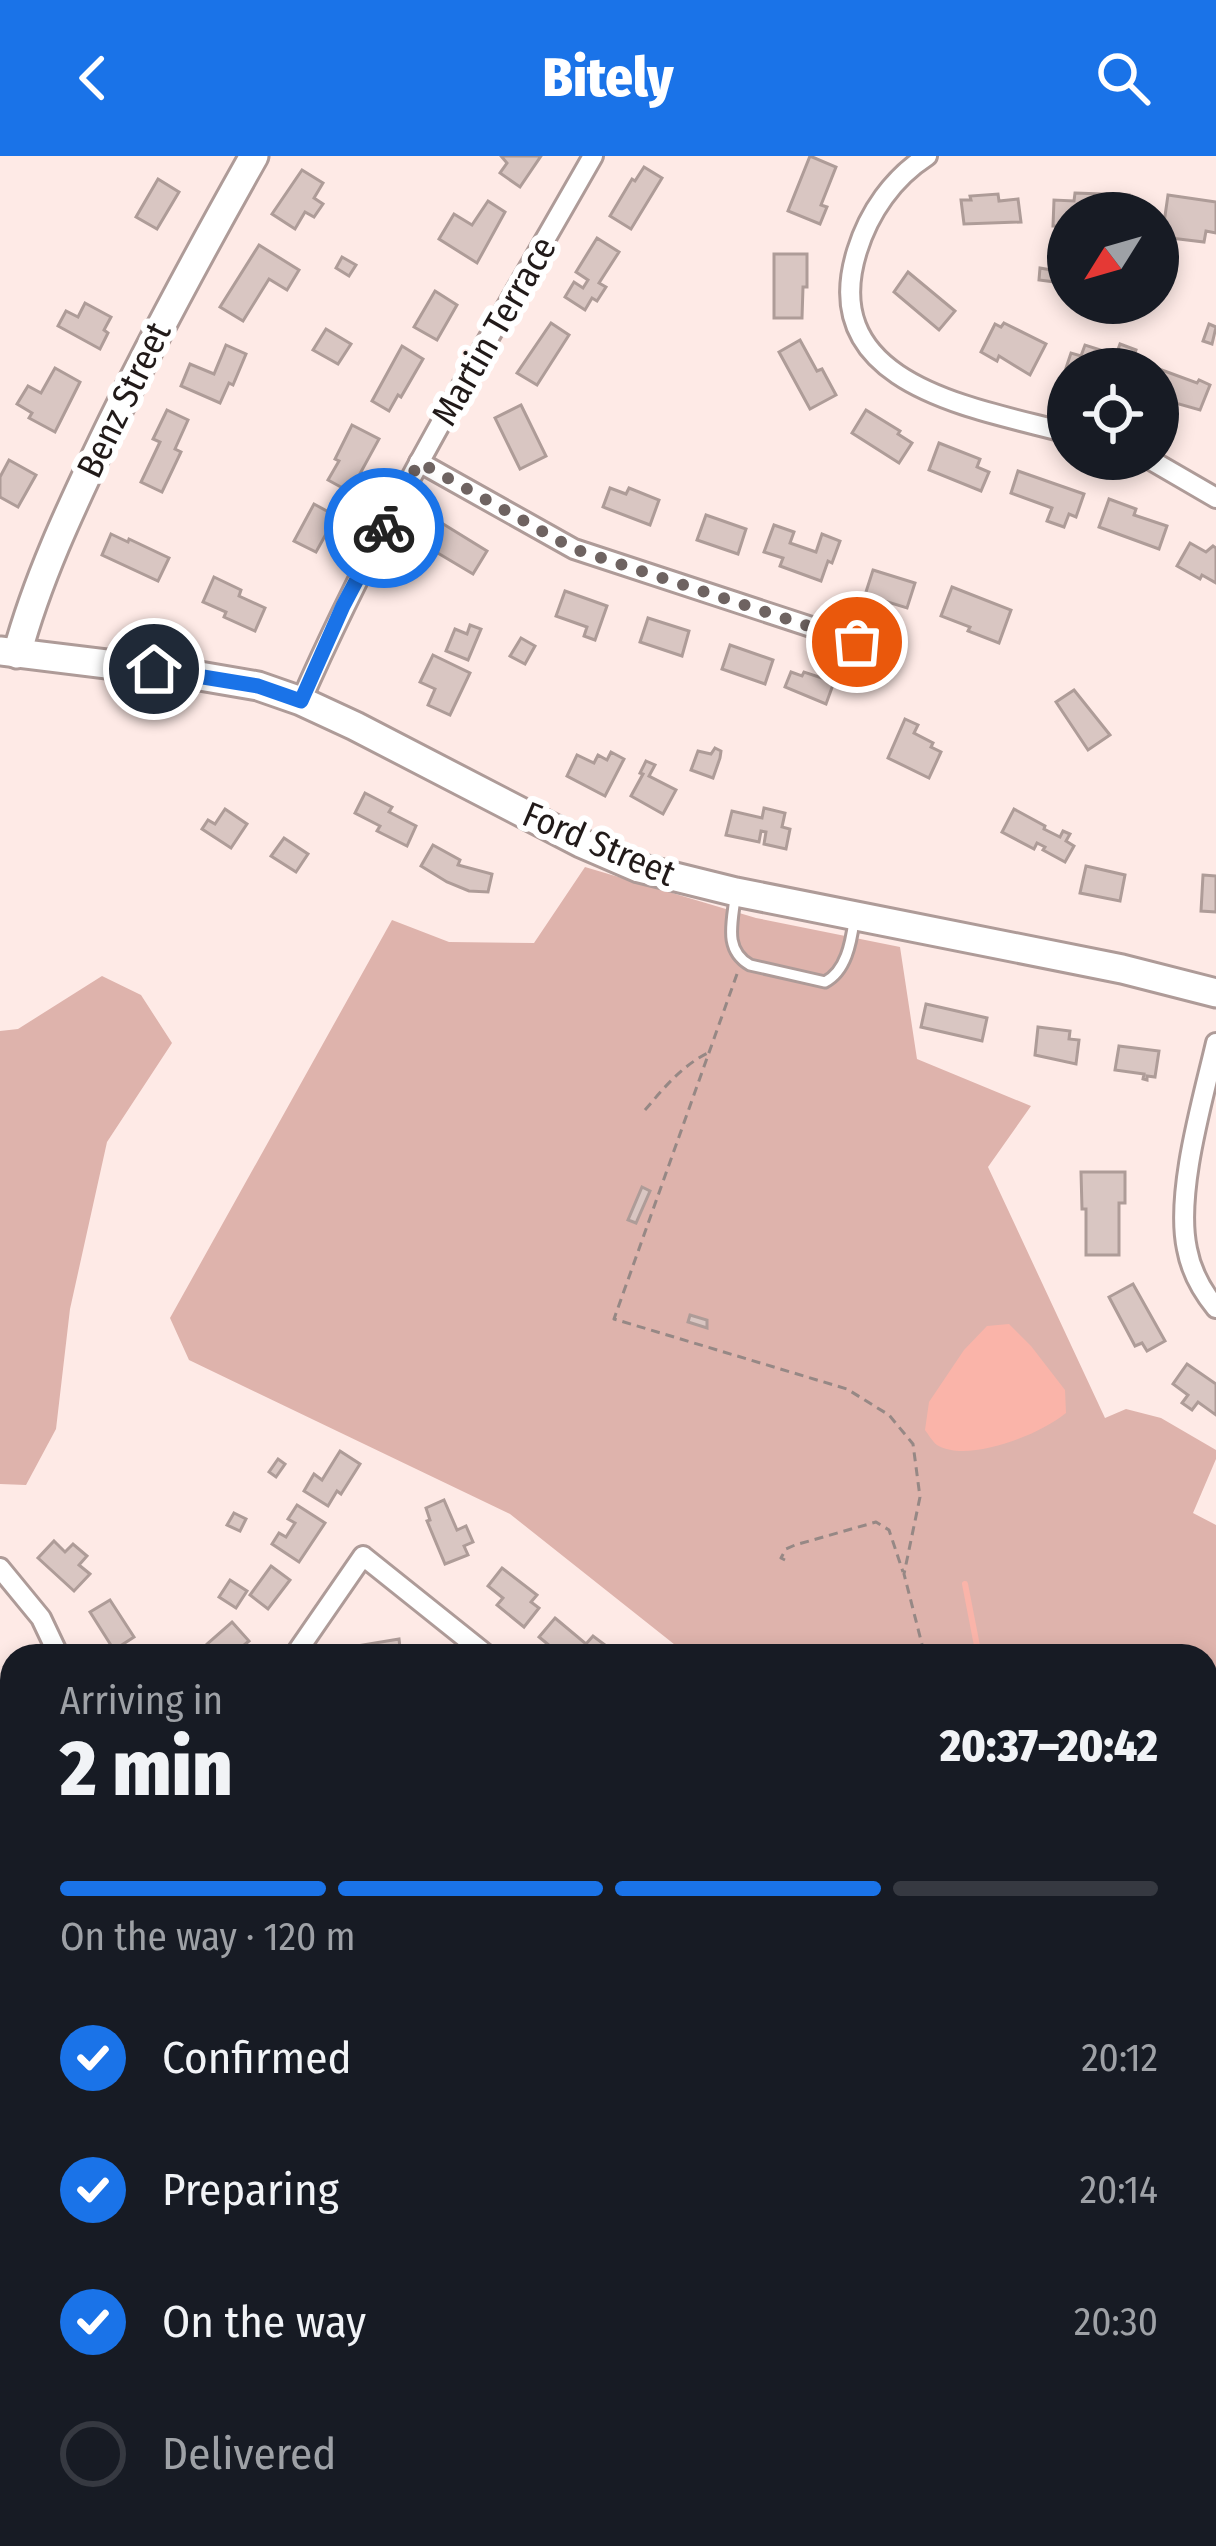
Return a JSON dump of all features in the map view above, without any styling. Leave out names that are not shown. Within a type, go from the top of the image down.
[{"type":"street","name":"Benz Street","points":[[8,652],[173,300],[254,156]]},
{"type":"street","name":"Martin Terrace","points":[[301,701],[343,606],[419,462],[593,156]]},
{"type":"street","points":[[927,156],[894,183],[859,243],[848,284],[858,328],[884,365],[916,388],[1047,427]]},
{"type":"street","points":[[419,462],[574,549],[857,642]]},
{"type":"street","points":[[1179,476],[1216,498]]},
{"type":"street","name":"Ford Street","points":[[8,652],[258,686],[301,701],[580,843],[639,868],[1216,993]]},
{"type":"street","points":[[1216,1043],[1193,1139],[1184,1217],[1192,1268],[1216,1308]]},
{"type":"street","points":[[302,1644],[363,1556],[473,1644]]},
{"type":"street","points":[[0,1568],[40,1618],[53,1644]]},
{"type":"lane","points":[[736,892],[731,943],[741,961],[825,982],[841,966],[855,916]]},
{"type":"path","points":[[741,961],[614,1319],[847,1389],[889,1415],[913,1444],[920,1497],[904,1574]]},
{"type":"path","points":[[644,1110],[683,1068],[710,1052]]},
{"type":"path","points":[[785,1561],[781,1558],[786,1549],[794,1545],[876,1522],[889,1530],[922,1644]]},
{"type":"shaded area","points":[[585,867],[756,918],[900,947],[917,1059],[1031,1106],[988,1167],[1105,1418],[1126,1409],[1161,1418],[1216,1450],[1193,1513],[1216,1525],[1216,1644],[674,1644],[510,1514],[189,1360],[170,1318],[392,920],[449,942],[534,943]]},
{"type":"shaded area","points":[[102,976],[141,995],[172,1043],[107,1142],[70,1309],[56,1429],[26,1485],[0,1484],[0,1031],[18,1029]]},
{"type":"shaded area","points":[[1009,1324],[1065,1390],[1066,1413],[1040,1430],[985,1449],[950,1450],[937,1445],[925,1430],[929,1402],[964,1350],[987,1326]]},
{"type":"building","points":[[501,156],[541,156],[520,187],[500,173],[507,163]]},
{"type":"building","points":[[810,156],[836,167],[821,205],[827,207],[820,224],[788,211]]},
{"type":"building","points":[[644,167],[662,178],[631,229],[610,216]]},
{"type":"building","points":[[302,170],[323,183],[314,198],[323,204],[314,217],[305,212],[295,229],[272,214]]},
{"type":"building","points":[[158,179],[179,192],[157,229],[136,217]]},
{"type":"building","points":[[998,194],[999,201],[1018,199],[1021,222],[964,224],[961,200]]},
{"type":"building","points":[[1179,197],[1216,202],[1216,233],[1206,231],[1204,242],[1179,239]]},
{"type":"building","points":[[488,201],[505,212],[477,263],[439,239],[454,214],[472,225]]},
{"type":"building","points":[[597,238],[619,252],[599,283],[606,287],[585,310],[565,297],[574,282],[583,288],[588,280],[576,272]]},
{"type":"building","points":[[259,245],[299,270],[287,290],[269,279],[243,321],[220,307]]},
{"type":"building","points":[[774,254],[807,254],[802,318],[774,318]]},
{"type":"building","points":[[342,257],[356,265],[349,276],[336,268]]},
{"type":"building","points":[[908,272],[955,311],[939,330],[894,292]]},
{"type":"building","points":[[435,291],[457,305],[437,340],[414,327]]},
{"type":"building","points":[[85,303],[111,317],[100,349],[58,326],[66,311],[78,317]]},
{"type":"building","points":[[551,323],[569,335],[537,385],[517,373]]},
{"type":"building","points":[[1004,323],[1046,344],[1030,375],[999,356],[997,361],[981,352],[995,324],[1001,327]]},
{"type":"building","points":[[1209,324],[1216,327],[1212,344],[1203,341]]},
{"type":"building","points":[[326,329],[351,344],[338,364],[313,350]]},
{"type":"building","points":[[800,340],[836,395],[810,409],[779,352]]},
{"type":"building","points":[[226,345],[246,354],[220,403],[181,386],[190,364],[214,374]]},
{"type":"building","points":[[402,346],[423,359],[389,411],[372,401]]},
{"type":"building","points":[[55,368],[80,382],[55,432],[29,418],[32,413],[17,404],[28,386],[41,393]]},
{"type":"building","points":[[1179,376],[1210,385],[1200,410],[1179,404]]},
{"type":"building","points":[[521,405],[546,456],[520,469],[495,418]]},
{"type":"building","points":[[167,410],[188,420],[175,449],[181,452],[162,492],[141,482],[160,442],[153,439]]},
{"type":"building","points":[[866,410],[912,443],[899,463],[852,433]]},
{"type":"building","points":[[352,425],[379,439],[350,492],[328,480]]},
{"type":"building","points":[[939,443],[980,459],[977,467],[989,472],[981,491],[929,470]]},
{"type":"building","points":[[9,460],[36,475],[18,507],[0,497],[0,477]]},
{"type":"building","points":[[1018,471],[1084,494],[1076,517],[1069,514],[1064,527],[1047,521],[1052,508],[1011,493]]},
{"type":"building","points":[[610,488],[626,494],[629,488],[659,500],[650,525],[603,507]]},
{"type":"building","points":[[1109,499],[1136,509],[1134,515],[1167,526],[1159,549],[1099,527]]},
{"type":"building","points":[[314,504],[336,516],[316,552],[294,541]]},
{"type":"building","points":[[706,515],[746,529],[738,554],[697,540]]},
{"type":"building","points":[[440,522],[487,551],[473,574],[426,546]]},
{"type":"building","points":[[774,525],[794,532],[790,543],[816,552],[822,534],[840,541],[821,581],[780,566],[783,558],[764,552]]},
{"type":"building","points":[[111,534],[169,558],[158,581],[102,555]]},
{"type":"building","points":[[1190,543],[1206,552],[1216,548],[1216,583],[1177,566]]},
{"type":"building","points":[[873,570],[915,583],[907,608],[865,595]]},
{"type":"building","points":[[214,577],[265,608],[255,631],[203,602]]},
{"type":"building","points":[[952,587],[1011,610],[999,643],[941,616]]},
{"type":"building","points":[[565,591],[607,606],[595,640],[584,636],[587,627],[556,616]]},
{"type":"building","points":[[648,618],[689,631],[682,656],[640,642]]},
{"type":"building","points":[[470,625],[481,629],[468,660],[446,651],[455,629],[467,634]]},
{"type":"building","points":[[521,638],[535,646],[525,664],[510,656]]},
{"type":"building","points":[[730,645],[773,660],[765,684],[722,669]]},
{"type":"building","points":[[433,655],[470,673],[450,715],[428,705],[435,689],[420,682]]},
{"type":"building","points":[[791,672],[834,682],[826,704],[785,687]]},
{"type":"building","points":[[1074,690],[1110,735],[1088,750],[1056,702]]},
{"type":"building","points":[[905,719],[918,725],[914,733],[941,752],[929,778],[888,758]]},
{"type":"building","points":[[715,748],[721,751],[713,778],[691,770],[698,751],[711,754]]},
{"type":"building","points":[[611,752],[624,759],[605,796],[567,776],[577,755],[594,763],[598,755],[607,760]]},
{"type":"building","points":[[646,761],[655,765],[649,776],[676,790],[663,814],[631,796]]},
{"type":"building","points":[[365,793],[416,826],[407,846],[355,813]]},
{"type":"building","points":[[764,808],[785,813],[782,827],[790,829],[786,849],[764,844],[766,832],[761,831],[759,842],[726,835],[732,811],[762,818]]},
{"type":"building","points":[[225,809],[247,824],[231,848],[202,829],[208,820],[215,824]]},
{"type":"building","points":[[1014,809],[1060,837],[1063,831],[1070,834],[1066,841],[1074,846],[1065,862],[1037,843],[1034,849],[1002,832]]},
{"type":"building","points":[[284,838],[308,854],[296,872],[271,856]]},
{"type":"building","points":[[433,845],[460,860],[458,865],[492,874],[488,892],[469,891],[421,866]]},
{"type":"building","points":[[1086,866],[1125,875],[1120,901],[1080,893]]},
{"type":"building","points":[[1203,875],[1216,876],[1216,912],[1201,911]]},
{"type":"building","points":[[926,1004],[987,1018],[982,1041],[921,1027]]},
{"type":"building","points":[[1038,1027],[1070,1031],[1069,1039],[1079,1040],[1076,1064],[1035,1055]]},
{"type":"building","points":[[1119,1046],[1159,1051],[1155,1077],[1147,1076],[1147,1080],[1144,1074],[1115,1070]]},
{"type":"building","points":[[1081,1172],[1125,1172],[1125,1203],[1119,1203],[1119,1255],[1086,1255]]},
{"type":"building","points":[[642,1187],[650,1191],[636,1223],[628,1220]]},
{"type":"building","points":[[1133,1284],[1165,1341],[1147,1351],[1142,1343],[1135,1346],[1109,1297]]},
{"type":"building","points":[[690,1315],[707,1320],[707,1328],[688,1322]]},
{"type":"building","points":[[1187,1364],[1216,1384],[1216,1415],[1198,1402],[1192,1410],[1182,1403],[1188,1395],[1173,1384]]},
{"type":"building","points":[[340,1451],[360,1464],[328,1506],[304,1491],[314,1474],[322,1480]]},
{"type":"building","points":[[278,1459],[285,1464],[276,1477],[269,1472]]},
{"type":"building","points":[[444,1500],[457,1530],[466,1526],[473,1542],[464,1546],[468,1555],[445,1564],[426,1508]]},
{"type":"building","points":[[297,1505],[325,1523],[299,1562],[272,1544],[279,1533],[286,1537],[295,1523],[288,1519]]},
{"type":"building","points":[[234,1513],[246,1519],[240,1531],[227,1525]]},
{"type":"building","points":[[54,1541],[65,1552],[73,1544],[87,1556],[79,1565],[90,1574],[74,1591],[38,1558]]},
{"type":"building","points":[[271,1566],[290,1580],[268,1609],[250,1595]]},
{"type":"building","points":[[502,1568],[537,1595],[531,1602],[539,1608],[524,1627],[497,1605],[503,1598],[488,1586]]},
{"type":"building","points":[[230,1580],[247,1591],[236,1608],[219,1597]]},
{"type":"building","points":[[110,1600],[134,1637],[123,1644],[110,1644],[90,1612]]},
{"type":"building","points":[[555,1618],[586,1644],[547,1644],[539,1637]]},
{"type":"building","points":[[232,1622],[249,1641],[245,1644],[207,1644]]},
{"type":"waterway","points":[[965,1584],[977,1644]]},
{"type":"way so far","points":[[384,528],[419,462],[574,549],[857,642]]},
{"type":"route","points":[[154,669],[258,686],[301,701],[384,528]]}]
